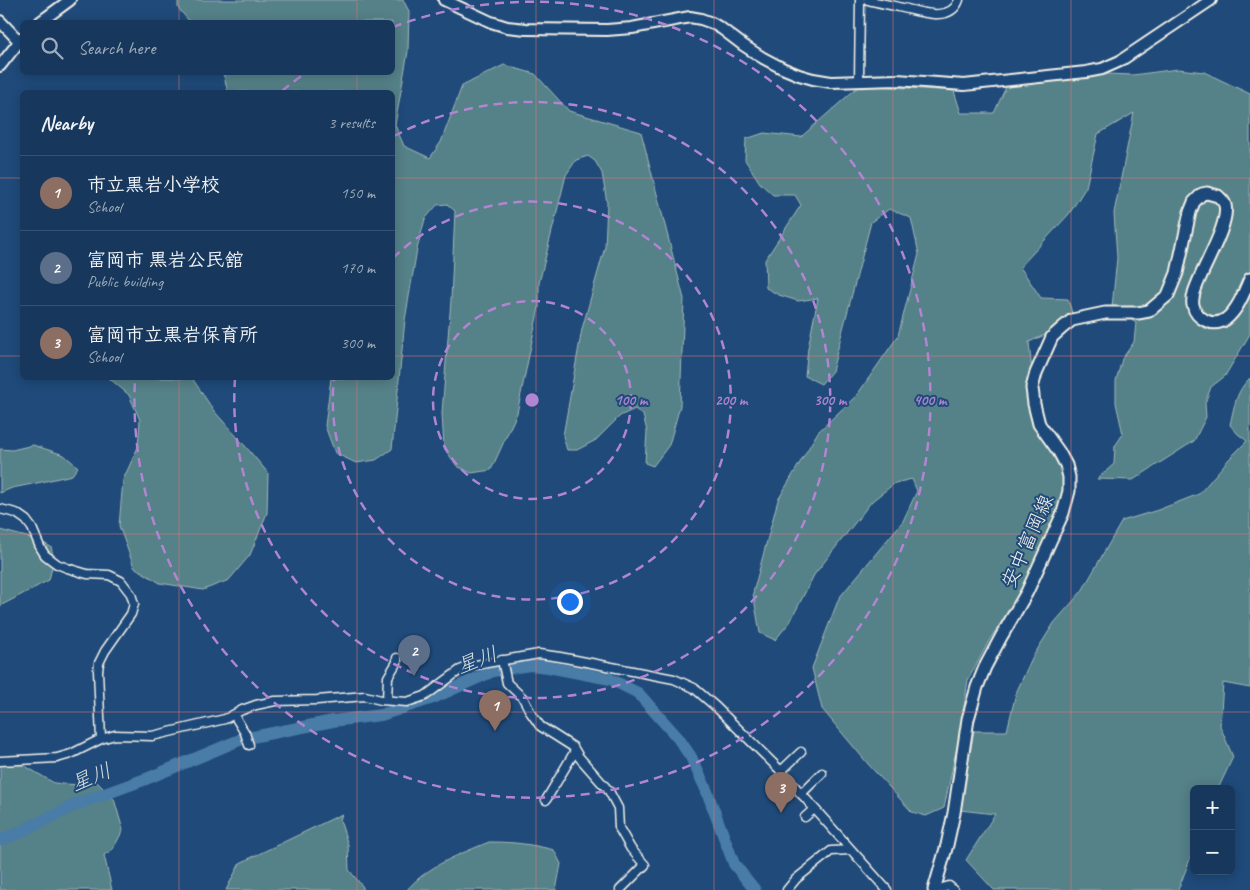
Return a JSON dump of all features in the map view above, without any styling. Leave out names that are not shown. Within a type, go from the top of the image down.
[{"type":"main road","name":"安中富岡線","points":[[935,890],[951,829],[968,719],[977,687],[997,645],[1027,592],[1063,513],[1069,491],[1069,477],[1066,465],[1040,424],[1034,404],[1032,388],[1036,373],[1052,338],[1072,320],[1105,313],[1150,311],[1168,295],[1177,273],[1190,212],[1194,202],[1202,194],[1207,193],[1218,196],[1225,204],[1226,210],[1223,226],[1194,293],[1193,304],[1198,316],[1203,320],[1212,322],[1225,320],[1236,307],[1250,279]]},
{"type":"street","points":[[43,20],[70,0]]},
{"type":"street","points":[[444,0],[499,24],[526,30],[607,30],[632,28],[690,17],[712,23],[763,58],[799,75],[813,79],[831,82],[897,80],[964,85],[1102,69],[1120,61],[1211,0]]},
{"type":"street","points":[[859,80],[860,0]]},
{"type":"street","points":[[868,0],[888,2],[930,15],[944,14],[957,5],[959,0]]},
{"type":"street","points":[[0,21],[20,39]]},
{"type":"street","points":[[0,66],[20,41]]},
{"type":"street","points":[[0,509],[16,513],[26,520],[45,555],[57,564],[87,574],[109,575],[121,581],[131,594],[134,604],[131,614],[105,651],[99,663],[101,739]]},
{"type":"street","points":[[0,761],[57,758],[72,754],[101,739],[115,735],[152,736],[225,719],[242,710],[274,701],[366,696],[407,702],[425,696],[460,670],[470,666],[502,662],[539,654],[560,657],[674,679],[694,688],[716,706],[781,771],[887,890]]},
{"type":"street","points":[[387,700],[388,677],[398,658]]},
{"type":"street","points":[[502,662],[507,683],[523,698],[540,726],[573,746],[578,757],[609,791],[618,808],[619,828],[630,849],[645,864],[620,890]]},
{"type":"street","points":[[234,715],[245,733],[249,745]]},
{"type":"street","points":[[546,800],[575,751]]},
{"type":"street","points":[[781,771],[802,752]]},
{"type":"street","points":[[801,794],[822,773]]},
{"type":"street","points":[[804,817],[814,809]]},
{"type":"street","points":[[787,890],[796,879],[831,851],[850,850]]},
{"type":"street","points":[[935,890],[950,886],[954,890]]},
{"type":"green space","points":[[178,0],[403,0],[409,11],[408,51],[395,125],[395,90],[227,90],[224,75],[395,75],[395,20],[188,20],[178,8]]},
{"type":"green space","points":[[504,65],[535,74],[569,111],[641,132],[684,299],[680,406],[669,445],[653,466],[645,463],[647,431],[643,415],[635,409],[620,416],[596,440],[577,450],[567,450],[563,436],[582,329],[605,247],[607,203],[602,173],[595,161],[588,156],[576,160],[566,175],[539,283],[539,307],[517,413],[491,470],[471,473],[457,466],[444,448],[442,413],[451,300],[455,211],[447,204],[437,205],[425,219],[417,249],[405,320],[392,449],[376,460],[356,463],[335,453],[325,426],[331,380],[395,380],[395,125],[404,146],[430,158],[441,142],[462,86]]},
{"type":"green space","points":[[1178,69],[1204,72],[1250,94],[1250,334],[1225,376],[1211,387],[1205,403],[1206,417],[1194,441],[1133,480],[1097,479],[1114,464],[1115,446],[1123,434],[1116,403],[1116,381],[1122,359],[1134,342],[1136,323],[1112,307],[1117,258],[1114,213],[1134,113],[1098,134],[1086,187],[1069,214],[1020,267],[1041,298],[1068,299],[1072,313],[1047,334],[1029,342],[1032,372],[1029,388],[1062,465],[1065,491],[1059,512],[1024,589],[990,639],[968,680],[961,727],[944,808],[926,816],[912,812],[868,764],[822,709],[812,668],[839,598],[903,521],[917,491],[912,479],[895,483],[872,501],[814,575],[790,622],[775,640],[760,633],[753,593],[778,500],[818,432],[857,395],[898,336],[919,254],[911,218],[889,209],[871,222],[832,371],[821,384],[805,376],[808,348],[818,298],[798,301],[779,295],[766,288],[765,260],[801,205],[795,195],[773,195],[760,183],[745,160],[746,139],[764,133],[801,137],[860,85],[954,91],[961,113],[994,113],[1006,87],[1107,74],[1133,75]]},
{"type":"green space","points":[[1250,378],[1250,688],[1223,683],[1220,726],[1233,757],[1220,785],[1190,785],[1190,859],[1178,890],[994,890],[966,860],[995,814],[960,810],[974,731],[1007,731],[1016,693],[1032,658],[1054,623],[1082,591],[1122,521],[1158,510],[1199,494],[1247,441],[1230,425],[1234,406],[1245,383]]},
{"type":"green space","points":[[111,380],[193,380],[214,411],[268,473],[267,513],[250,555],[229,580],[203,590],[160,583],[134,567],[119,526],[123,480],[138,447],[140,420],[129,395]]},
{"type":"green space","points":[[33,445],[64,455],[78,467],[72,475],[12,488],[0,493],[0,449],[12,450]]},
{"type":"green space","points":[[0,530],[38,540],[51,547],[54,559],[49,580],[0,606]]},
{"type":"green space","points":[[0,758],[25,766],[54,783],[78,785],[97,782],[114,799],[123,830],[113,849],[104,855],[112,890],[0,890]]},
{"type":"green space","points":[[342,814],[340,820],[348,845],[349,870],[363,887],[363,890],[226,890],[240,863]]},
{"type":"green space","points":[[489,842],[506,842],[554,850],[561,864],[556,890],[407,890],[434,867]]},
{"type":"waterway","name":"星川","points":[[0,840],[77,804],[146,779],[242,739],[333,721],[381,715],[433,698],[493,671],[530,665],[610,679],[638,693],[678,738],[691,757],[706,789],[734,864],[755,890]]},
{"type":"place","name":"富岡市 黒岩公民舘","points":[[414,676]]},
{"type":"place","name":"市立黒岩小学校","points":[[495,731]]},
{"type":"place","name":"富岡市立黒岩保育所","points":[[781,813]]}]
